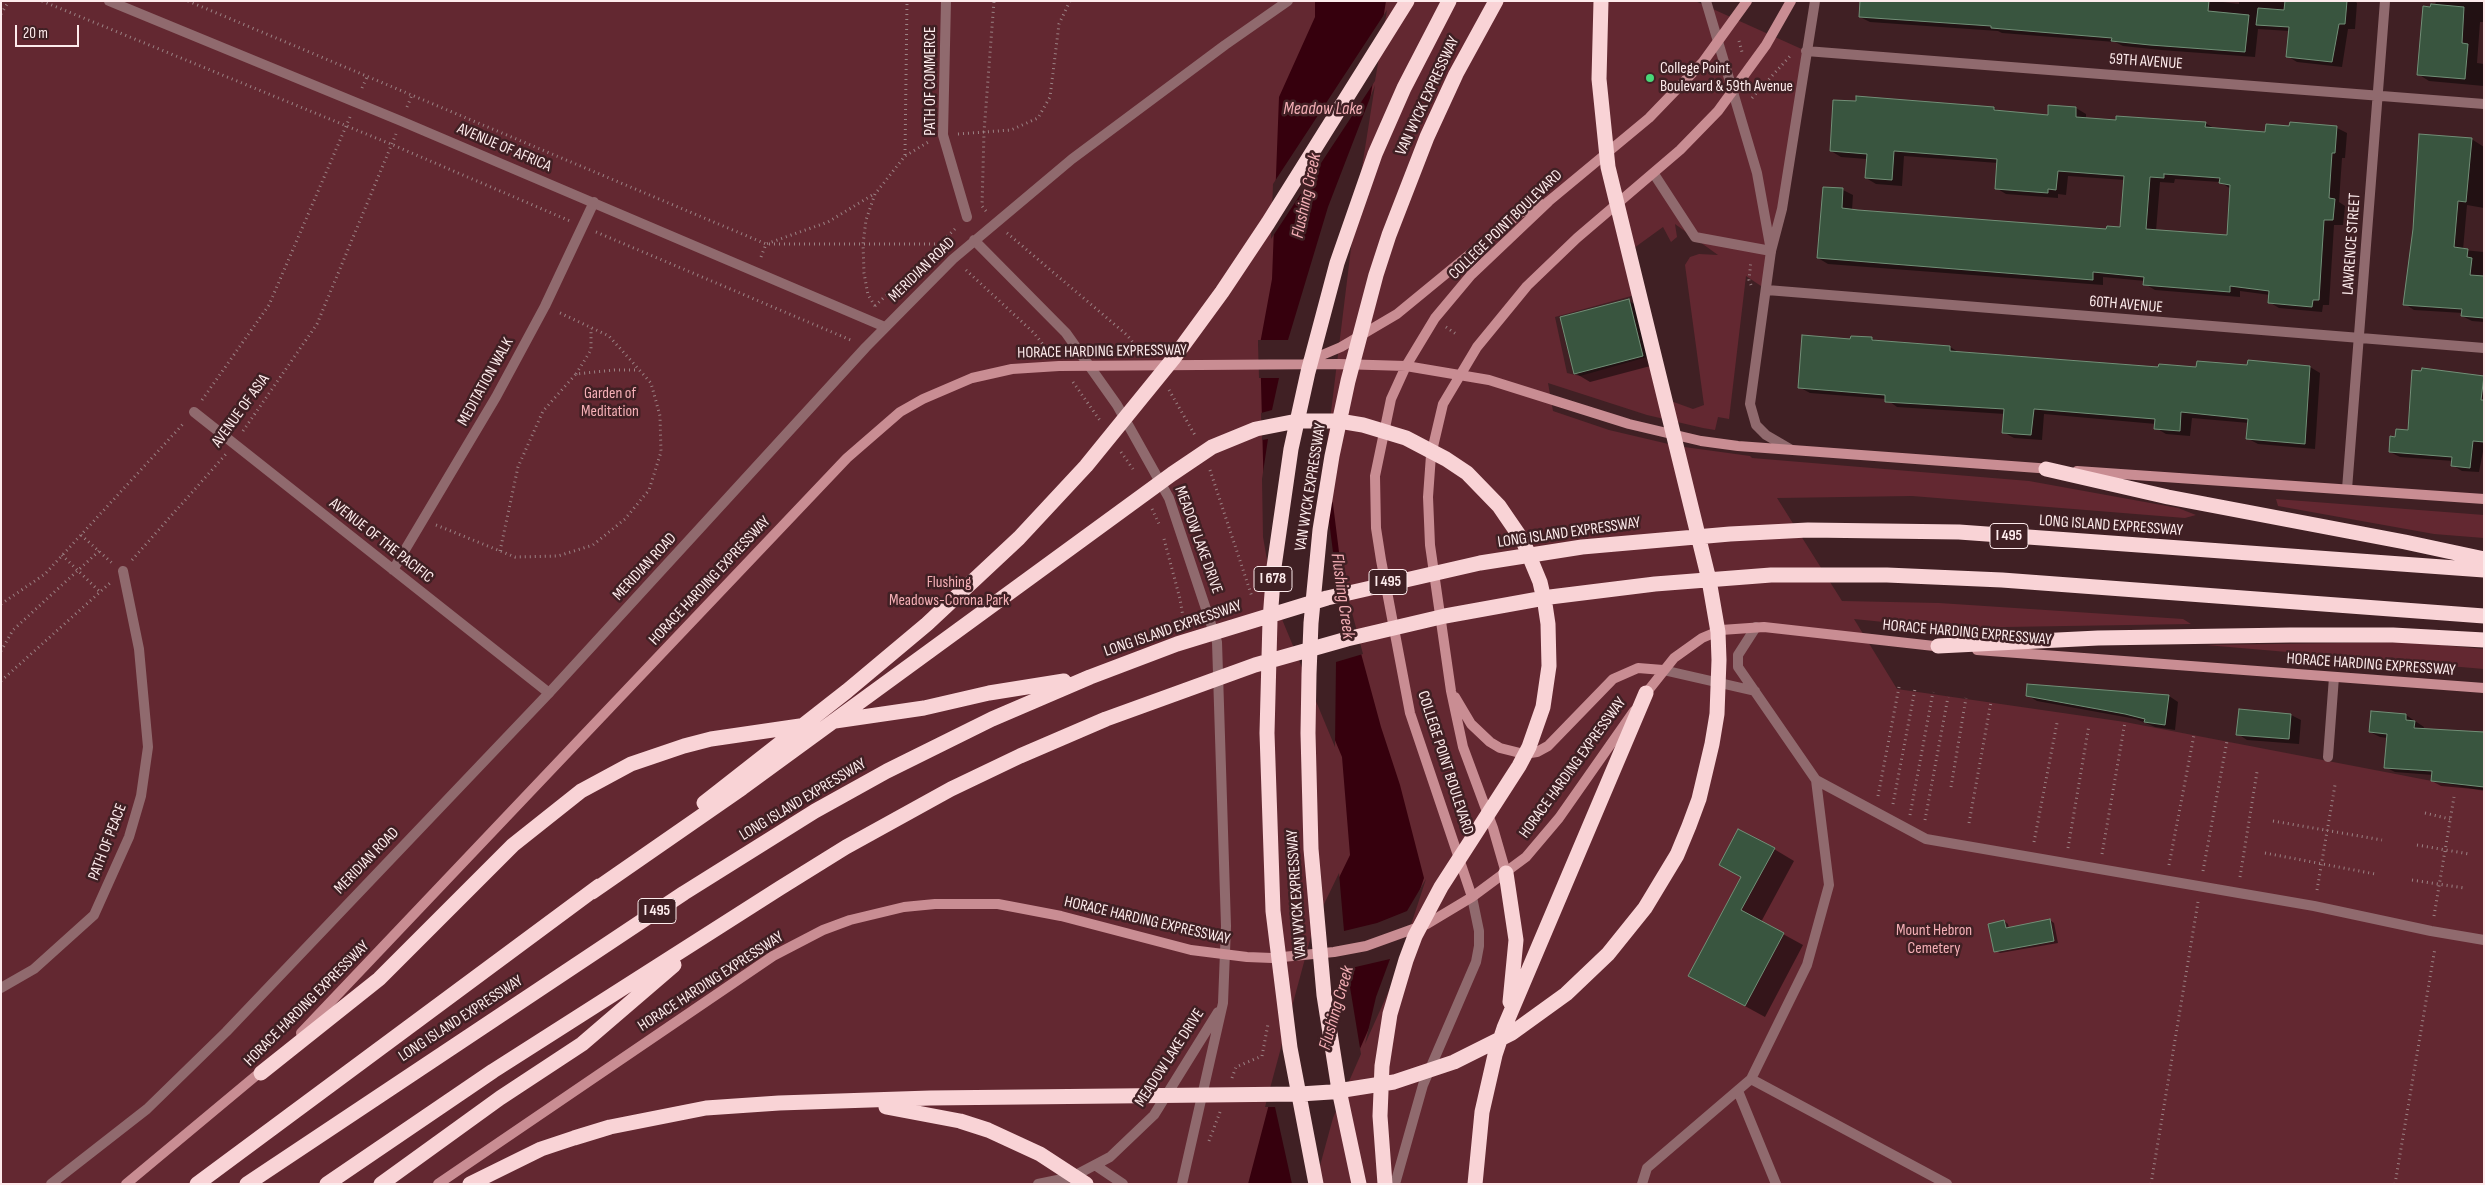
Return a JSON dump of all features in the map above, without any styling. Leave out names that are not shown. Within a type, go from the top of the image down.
[{"type":"highway","points":[[592,892],[908,641],[980,576],[1065,490],[1148,391],[1222,292],[1407,1]]},
{"type":"highway","name":"VAN WYCK EXPRESSWAY","points":[[1316,1184],[1290,1048],[1273,911],[1266,732],[1275,559],[1293,440],[1314,344],[1336,263],[1382,137],[1420,55],[1448,1]]},
{"type":"highway","name":"VAN WYCK EXPRESSWAY","points":[[1359,1184],[1331,1042],[1319,954],[1313,888],[1308,733],[1311,623],[1319,538],[1339,421],[1376,275],[1400,202],[1456,74],[1496,1]]},
{"type":"highway","points":[[470,1184],[541,1149],[574,1138],[643,1120],[706,1108],[779,1103],[857,1102],[930,1098],[1300,1094],[1331,1092],[1394,1082],[1454,1062],[1512,1033],[1566,994],[1608,954],[1645,908],[1677,854],[1699,799],[1716,721],[1720,660],[1718,632],[1709,580],[1608,167],[1599,79],[1601,1]]},
{"type":"highway","points":[[197,1184],[592,892],[742,788],[1172,474],[1212,447],[1256,430],[1297,421],[1339,421],[1363,425],[1406,438],[1426,447],[1467,473],[1498,506],[1523,541],[1535,569],[1545,604],[1548,624],[1549,666],[1543,708],[1529,747],[1519,766],[1441,887],[1415,936],[1390,1014],[1382,1066],[1380,1116],[1384,1184]]},
{"type":"highway","points":[[2046,468],[2168,497],[2484,559]]},
{"type":"highway","name":"LONG ISLAND EXPRESSWAY","points":[[247,1184],[583,959],[815,812],[887,771],[956,736],[1090,677],[1176,644],[1319,600],[1430,573],[1535,553],[1617,542],[1730,534],[1885,530],[1959,532],[2484,570]]},
{"type":"highway","points":[[327,1184],[493,1071],[716,929],[846,847],[942,794],[1020,756],[1106,719],[1256,665],[1303,651],[1426,620],[1550,596],[1714,578],[1887,575],[2002,580],[2484,616]]},
{"type":"highway","points":[[1938,646],[2098,638],[2290,635],[2393,635],[2484,640]]},
{"type":"highway","points":[[261,1072],[379,979],[489,868],[535,826],[581,791],[631,764],[711,739],[924,708],[989,693],[1090,677]]},
{"type":"highway","points":[[1504,1028],[1646,693]]},
{"type":"highway","points":[[1475,1184],[1482,1112],[1495,1055],[1510,1004],[1516,940],[1506,873]]},
{"type":"highway","points":[[381,1184],[500,1098],[582,1044],[716,929]]},
{"type":"highway","points":[[857,1102],[960,1121],[988,1130],[1040,1154],[1086,1184]]},
{"type":"main road","name":"COLLEGE POINT BOULEVARD","points":[[1472,897],[1410,713],[1388,603],[1376,528],[1374,500],[1378,454],[1391,399],[1406,366],[1435,318],[1471,275],[1549,201],[1649,118],[1703,62],[1747,1]]},
{"type":"main road","name":"COLLEGE POINT BOULEVARD","points":[[1506,873],[1493,828],[1463,747],[1451,691],[1430,545],[1428,497],[1434,437],[1443,404],[1459,374],[1492,327],[1534,279],[1577,238],[1654,174],[1700,130],[1766,45],[1790,1]]},
{"type":"main road","points":[[1298,365],[1341,348],[1415,302],[1520,213],[1549,201]]},
{"type":"main road","name":"HORACE HARDING EXPRESSWAY","points":[[126,1184],[261,1072],[375,957],[847,458],[900,412],[949,386],[991,373],[1036,367],[1339,364],[1406,366]]},
{"type":"main road","points":[[1406,366],[1459,374],[1504,385],[1661,432],[1738,446],[2484,499]]},
{"type":"main road","name":"HORACE HARDING EXPRESSWAY","points":[[438,1184],[773,956],[823,930],[876,914],[936,904],[998,904],[1061,916],[1192,950],[1247,958],[1334,952],[1366,946],[1427,924],[1472,897],[1526,858],[1543,839],[1663,670],[1674,658],[1702,638],[1721,630],[1756,627],[1938,646],[2484,688]]},
{"type":"main road","points":[[1451,691],[1471,724],[1480,733],[1500,748],[1524,754],[1537,752],[1548,746],[1613,679],[1638,668],[1663,670]]},
{"type":"street","name":"AVENUE OF AFRICA","points":[[109,1],[356,102],[885,327]]},
{"type":"street","name":"PATH OF COMMERCE","points":[[946,1],[944,135],[967,217]]},
{"type":"street","name":"MERIDIAN ROAD","points":[[51,1184],[118,1133],[179,1080],[549,693],[866,347],[974,240],[1064,165],[1136,110],[1288,1]]},
{"type":"street","points":[[1706,1],[1731,92],[1757,173],[1771,250]]},
{"type":"street","points":[[1790,449],[1766,435],[1756,425],[1750,404],[1771,250],[1782,208],[1815,1]]},
{"type":"street","name":"LAWRENCE STREET","points":[[2346,488],[2360,338],[2385,1]]},
{"type":"street","name":"59TH AVENUE","points":[[1806,51],[2484,104]]},
{"type":"street","points":[[1654,174],[1695,237],[1771,250]]},
{"type":"street","name":"MEDITATION WALK","points":[[393,570],[496,397],[545,306],[594,202]]},
{"type":"street","name":"MEADOW LAKE DRIVE","points":[[974,240],[1066,333],[1117,404],[1169,498],[1217,642],[1222,737],[1226,926],[1223,1003],[1182,1184]]},
{"type":"street","name":"60TH AVENUE","points":[[1767,290],[2484,348]]},
{"type":"street","name":"AVENUE OF THE PACIFIC","points":[[194,412],[549,693]]},
{"type":"street","name":"PATH OF PEACE","points":[[1,988],[34,969],[94,915],[129,837],[139,804],[148,747],[139,649],[123,572]]},
{"type":"street","points":[[1756,627],[1738,655],[1738,667],[1816,780],[1926,839],[2314,906],[2434,932],[2484,940]]},
{"type":"street","points":[[1663,670],[1755,691]]},
{"type":"street","points":[[2328,757],[2334,677]]},
{"type":"street","points":[[1642,1184],[1647,1168],[1751,1080],[1807,965],[1829,885],[1816,780]]},
{"type":"street","points":[[1395,1184],[1423,1085],[1476,962],[1479,931],[1472,897]]},
{"type":"street","name":"MEADOW LAKE DRIVE","points":[[1038,1184],[1072,1177],[1110,1157],[1154,1115],[1223,1003]]},
{"type":"street","points":[[1751,1080],[1947,1184]]},
{"type":"street","points":[[1738,1091],[1776,1184]]},
{"type":"street","points":[[1095,1165],[1123,1184]]},
{"type":"path","points":[[1,14],[9,1]]},
{"type":"path","points":[[42,1],[393,145],[866,347]]},
{"type":"path","points":[[188,1],[766,244],[938,244],[943,249]]},
{"type":"path","points":[[905,156],[907,1]]},
{"type":"path","points":[[986,211],[982,206],[984,132],[994,1]]},
{"type":"path","points":[[875,306],[868,295],[864,273],[863,244],[866,220],[875,194],[905,156],[921,144],[944,135],[1011,130],[1038,118],[1050,97],[1059,24],[1070,1]]},
{"type":"path","points":[[1739,41],[1743,55]]},
{"type":"path","points":[[1747,103],[1788,56],[1806,51]]},
{"type":"path","points":[[1,604],[45,574],[194,412],[269,305],[367,77]]},
{"type":"path","name":"AVENUE OF ASIA","points":[[1,681],[123,572],[234,445],[317,324],[393,145],[412,95]]},
{"type":"path","points":[[754,272],[766,244],[828,222],[875,194]]},
{"type":"path","points":[[849,339],[875,306],[938,244],[982,206]]},
{"type":"path","points":[[966,270],[1034,333],[1052,356]]},
{"type":"path","points":[[424,520],[515,557],[558,556],[593,545],[626,519],[649,490],[661,452],[660,416],[652,383],[608,336],[545,306]]},
{"type":"path","points":[[1443,325],[1456,334]]},
{"type":"path","points":[[500,551],[518,467],[543,411],[576,374],[591,350],[591,328]]},
{"type":"path","points":[[576,374],[614,370],[640,370]]},
{"type":"path","points":[[1070,378],[1103,425]]},
{"type":"path","points":[[1119,449],[1135,473]]},
{"type":"path","points":[[1150,505],[1161,529]]},
{"type":"path","points":[[81,535],[123,572]]},
{"type":"path","points":[[1164,537],[1180,598],[1185,628]]},
{"type":"path","points":[[1,651],[14,630],[99,551]]},
{"type":"path","points":[[62,556],[100,592]]},
{"type":"path","points":[[1878,799],[1900,687]]},
{"type":"path","points":[[1893,808],[1916,689]]},
{"type":"path","points":[[1910,815],[1933,692]]},
{"type":"path","points":[[1924,820],[1948,697]]},
{"type":"path","points":[[1951,787],[1966,698]]},
{"type":"path","points":[[1968,823],[1991,702]]},
{"type":"path","points":[[2099,869],[2125,722]]},
{"type":"path","points":[[2031,857],[2057,723]]},
{"type":"path","points":[[2066,863],[2089,725]]},
{"type":"path","points":[[2167,880],[2194,735]]},
{"type":"path","points":[[2151,1184],[2200,887],[2227,741]]},
{"type":"path","points":[[2237,893],[2257,772]]},
{"type":"path","points":[[2314,906],[2335,785]]},
{"type":"path","points":[[2395,1184],[2434,932],[2439,884],[2454,797]]},
{"type":"path","points":[[2425,813],[2450,819]]},
{"type":"path","points":[[2273,821],[2382,840]]},
{"type":"path","points":[[2417,845],[2469,854]]},
{"type":"path","points":[[2265,853],[2375,874]]},
{"type":"path","points":[[2412,880],[2464,888]]},
{"type":"green space","name":"Flushing Meadows-Corona Park","points":[[1,1],[1695,1],[1806,51],[1767,290],[1746,276],[1729,419],[1718,417],[1715,430],[1703,428],[1647,415],[1548,383],[1553,411],[1609,430],[1677,446],[1750,456],[1752,458],[2029,481],[2178,508],[2196,515],[2185,518],[1912,496],[1777,498],[1842,601],[1939,603],[2183,619],[2191,624],[1943,628],[1854,619],[1897,689],[2125,722],[2484,791],[2484,1184],[1,1184]],"holes":[[[1675,224],[1718,255],[1699,254],[1690,257],[1685,265],[1704,405],[1693,409],[1657,396],[1647,357],[1580,376],[1567,373],[1555,317],[1635,295],[1623,256],[1663,227],[1671,242],[1677,237]]]},
{"type":"green space","points":[[2276,499],[2484,515],[2484,538],[2434,534],[2278,506]]},
{"type":"green space","points":[[2411,642],[2484,649],[2484,669],[2206,645]]},
{"type":"water","name":"Meadow Lake","points":[[1315,1],[1386,1],[1354,199],[1321,469],[1340,576],[1381,727],[1400,785],[1424,878],[1388,985],[1330,1117],[1313,1184],[1248,1184],[1316,925],[1350,855],[1342,757],[1276,599],[1265,537],[1260,344],[1272,279],[1279,97],[1315,17]]},
{"type":"pier","points":[[1387,10],[1375,81],[1271,239],[1273,184]]},
{"type":"pier","points":[[1375,85],[1357,199],[1324,469],[1342,575],[1363,654],[1336,662],[1335,747],[1274,600],[1263,537],[1262,479],[1268,439],[1262,440],[1261,413],[1272,410],[1279,378],[1259,378],[1258,340],[1288,340],[1328,207]]},
{"type":"pier","points":[[1339,873],[1344,931],[1377,923],[1407,911],[1426,879],[1391,986],[1365,1044],[1376,997],[1390,959],[1347,969],[1361,1054],[1333,1118],[1315,1184],[1292,1184],[1275,1107],[1265,1107],[1314,925]]},
{"type":"building","points":[[1860,1],[2209,1],[2208,11],[2249,15],[2245,52],[2150,45],[2111,41],[2112,38],[1991,28],[1991,26],[1859,17]]},
{"type":"building","points":[[2285,1],[2347,1],[2345,24],[2339,24],[2332,62],[2286,57],[2289,27],[2256,25],[2258,8],[2284,10]]},
{"type":"building","points":[[2431,4],[2464,7],[2462,43],[2468,44],[2465,79],[2417,75],[2423,6],[2430,7]]},
{"type":"building","points":[[1856,96],[1994,107],[1994,110],[2048,115],[2048,105],[2076,107],[2076,117],[2116,120],[2116,116],[2206,122],[2205,127],[2265,132],[2266,124],[2289,126],[2290,122],[2337,126],[2335,153],[2332,153],[2329,198],[2335,199],[2333,220],[2324,220],[2319,300],[2313,300],[2312,307],[2268,303],[2269,291],[2230,286],[2230,292],[2143,285],[2144,277],[2093,272],[2093,280],[1817,258],[1823,187],[1843,188],[1842,208],[2106,229],[2107,226],[2120,227],[2124,176],[2058,171],[2056,190],[2048,189],[2048,193],[1995,189],[1997,159],[1894,151],[1892,180],[1865,178],[1867,154],[1830,151],[1833,100],[1856,101]],"holes":[[[2164,174],[2220,178],[2219,183],[2230,185],[2227,235],[2146,229],[2150,177],[2164,178]]]},
{"type":"building","points":[[2419,134],[2472,138],[2466,202],[2458,201],[2454,247],[2468,249],[2467,257],[2472,258],[2470,275],[2484,276],[2484,318],[2461,316],[2462,309],[2403,305],[2413,229]]},
{"type":"building","points":[[1629,299],[1643,356],[1574,374],[1560,317]]},
{"type":"building","points":[[1802,335],[1850,339],[1851,336],[1872,337],[1872,340],[1950,346],[1950,351],[2158,367],[2159,364],[2196,367],[2197,361],[2247,365],[2248,360],[2310,366],[2305,444],[2246,439],[2248,419],[2181,412],[2180,431],[2154,429],[2155,419],[2034,409],[2031,435],[2002,433],[2004,409],[1885,402],[1885,395],[1798,388]]},
{"type":"building","points":[[2422,368],[2484,376],[2481,400],[2484,400],[2484,442],[2473,441],[2470,468],[2451,466],[2452,457],[2389,452],[2390,436],[2395,437],[2396,429],[2408,430],[2412,370],[2421,371]]},
{"type":"building","points":[[2027,684],[2169,695],[2165,725],[2144,722],[2145,719],[2125,714],[2026,696]]},
{"type":"building","points":[[2239,709],[2291,714],[2289,739],[2236,735]]},
{"type":"building","points":[[2371,711],[2406,714],[2406,720],[2415,721],[2414,728],[2484,732],[2484,787],[2431,781],[2432,771],[2384,768],[2387,734],[2369,732]]},
{"type":"building","points":[[1738,829],[1775,848],[1741,910],[1784,933],[1745,1006],[1688,976],[1741,877],[1719,865]]},
{"type":"building","points":[[2050,919],[2054,941],[1994,952],[1988,924],[2004,920],[2006,928]]},
{"type":"waterway","name":"Flushing Creek","points":[[1330,504],[1339,576]]},
{"type":"place","name":"College Point Boulevard & 59th Avenue","points":[[1650,78]]},
{"type":"park label","name":"Garden of Meditation","points":[[610,403]]},
{"type":"park label","name":"Mount Hebron Cemetery","points":[[1934,940]]}]
